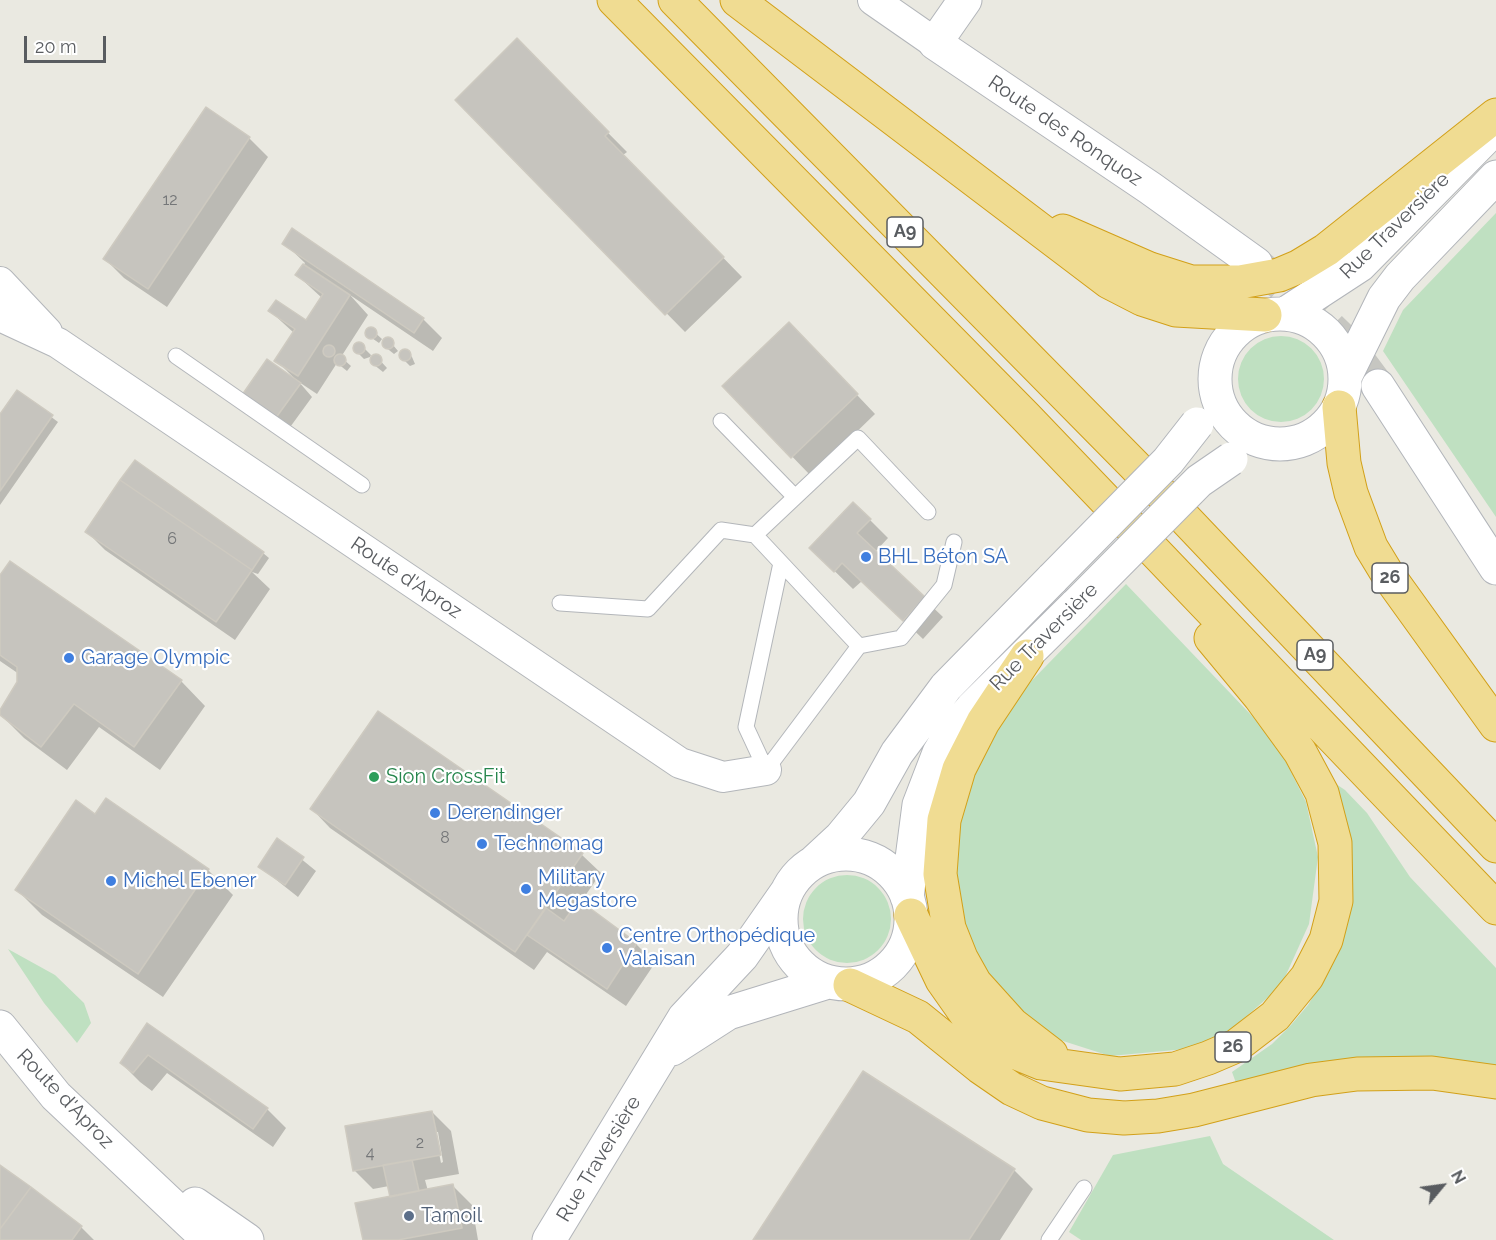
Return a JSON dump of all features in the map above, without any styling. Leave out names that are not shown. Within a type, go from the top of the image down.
[{"type":"highway","name":"A9","points":[[614,0],[1024,416],[1496,908]]},
{"type":"highway","name":"A9","points":[[675,0],[1134,465],[1496,846]]},
{"type":"highway","points":[[737,0],[1081,262],[1128,293],[1176,310],[1214,314],[1275,315]]},
{"type":"highway","points":[[1000,199],[1092,245],[1173,277],[1208,283],[1259,280],[1298,267],[1326,250],[1496,115]]},
{"type":"highway","name":"26","points":[[1342,392],[1344,463],[1351,493],[1371,547],[1388,575],[1496,725]]},
{"type":"highway","name":"26","points":[[909,906],[925,946],[954,999],[989,1036],[1029,1059],[1120,1074],[1158,1072],[1192,1064],[1236,1046],[1263,1026],[1296,993],[1317,960],[1330,926],[1337,878],[1332,822],[1322,793],[1300,752],[1260,697],[1024,416]]},
{"type":"highway","points":[[1027,656],[968,747],[951,790],[941,838],[942,894],[954,943],[984,996],[1029,1038],[1079,1069]]},
{"type":"highway","points":[[839,983],[918,1017],[980,1067],[1012,1089],[1042,1102],[1088,1115],[1124,1118],[1158,1116],[1194,1110],[1311,1080],[1357,1074],[1432,1073],[1496,1082]]},
{"type":"main road","points":[[935,43],[965,0]]},
{"type":"main road","name":"Route des Ronquoz","points":[[935,43],[1150,188],[1256,264]]},
{"type":"main road","name":"Rue Traversière","points":[[1275,444],[1246,435],[1232,424],[1218,397],[1216,367],[1228,339],[1245,324],[1275,315],[1360,265],[1496,127]]},
{"type":"main road","name":"Rue Traversière","points":[[909,906],[919,805],[939,753],[951,733],[972,708],[1027,656],[1199,481],[1232,459],[1275,444],[1307,438],[1332,421],[1342,392],[1384,298],[1400,277],[1496,177]]},
{"type":"main road","points":[[1275,315],[1305,319],[1322,329],[1334,343],[1342,359],[1342,392]]},
{"type":"main road","points":[[814,862],[841,854],[868,858],[892,873],[909,906],[907,940],[895,963],[882,974],[867,981],[839,983],[811,975],[797,962],[787,947],[781,929],[781,910],[786,893],[802,870],[841,837],[869,804],[897,753],[946,687],[1168,461],[1197,424],[1216,382]]},
{"type":"main road","points":[[1378,386],[1496,568]]},
{"type":"main road","name":"Rue Traversière","points":[[549,1240],[684,1018],[742,956],[786,893]]},
{"type":"main road","name":"Rue Traversière","points":[[647,1077],[668,1052],[683,1039],[728,1013],[839,983]]},
{"type":"main road","name":"Route d'Aproz","points":[[0,1027],[56,1096],[199,1236]]},
{"type":"main road","name":"Route d'Aproz","points":[[133,1169],[189,1200],[248,1240]]},
{"type":"street","name":"Route des Ronquoz","points":[[873,0],[935,43]]},
{"type":"street","name":"Route d'Aproz","points":[[0,282],[58,343]]},
{"type":"street","name":"Route d'Aproz","points":[[0,316],[58,343],[680,763],[723,777],[766,770]]},
{"type":"lane","points":[[176,356],[362,485]]},
{"type":"lane","points":[[721,421],[795,497]]},
{"type":"lane","points":[[755,535],[858,438],[928,512]]},
{"type":"lane","points":[[560,603],[648,609],[721,530],[755,535],[860,646]]},
{"type":"lane","points":[[781,562],[746,727],[766,770],[860,646],[901,638],[944,585],[954,542]]},
{"type":"lane","points":[[1049,1240],[1084,1188]]},
{"type":"green space","points":[[1496,213],[1496,517],[1383,351],[1403,310]]},
{"type":"green space","points":[[1281,336],[1305,343],[1317,355],[1324,379],[1317,403],[1305,415],[1281,422],[1257,415],[1245,403],[1238,379],[1245,355],[1257,343]]},
{"type":"green space","points":[[1126,584],[1253,717],[1283,756],[1306,802],[1318,857],[1309,924],[1281,986],[1224,1036],[1186,1049],[1110,1056],[1060,1040],[1019,1015],[991,986],[952,898],[954,818],[1006,707]]},
{"type":"green space","points":[[1333,782],[1345,790],[1367,813],[1410,877],[1496,968],[1496,1069],[1461,1062],[1402,1057],[1364,1059],[1236,1083],[1232,1072],[1272,1044],[1291,1025],[1308,1005],[1324,979]]},
{"type":"green space","points":[[847,875],[864,879],[878,888],[887,902],[891,919],[887,936],[878,950],[864,959],[847,963],[830,959],[816,950],[807,936],[803,919],[807,902],[816,888],[830,879]]},
{"type":"green space","points":[[8,949],[55,975],[84,1003],[91,1023],[77,1043],[44,1003]]},
{"type":"green space","points":[[1210,1136],[1223,1164],[1334,1240],[1081,1240],[1069,1232],[1113,1155]]},
{"type":"building","points":[[517,38],[609,132],[605,136],[724,257],[665,315],[455,100]]},
{"type":"building","points":[[206,107],[250,137],[148,289],[103,259]]},
{"type":"building","points":[[292,228],[424,318],[414,333],[282,244]]},
{"type":"building","points":[[303,264],[350,295],[298,376],[274,361],[295,329],[268,311],[276,300],[306,320],[323,294],[295,275]]},
{"type":"building","points":[[789,322],[858,394],[791,458],[722,386]]},
{"type":"building","points":[[373,327],[377,333],[373,339],[369,339],[365,331]]},
{"type":"building","points":[[390,337],[394,343],[390,349],[386,349],[382,341]]},
{"type":"building","points":[[361,342],[365,348],[361,354],[357,354],[353,346]]},
{"type":"building","points":[[331,345],[335,351],[331,357],[327,357],[323,349]]},
{"type":"building","points":[[407,349],[411,355],[407,361],[403,361],[399,353]]},
{"type":"building","points":[[342,354],[346,360],[342,366],[338,366],[334,358]]},
{"type":"building","points":[[378,354],[382,360],[378,366],[374,366],[370,358]]},
{"type":"building","points":[[267,359],[301,383],[275,419],[242,395]]},
{"type":"building","points":[[17,390],[53,415],[0,491],[0,414]]},
{"type":"building","points":[[135,460],[264,552],[252,570],[120,480]]},
{"type":"building","points":[[120,480],[252,570],[216,622],[85,532]]},
{"type":"building","points":[[853,502],[871,519],[857,533],[925,597],[903,621],[842,563],[834,572],[809,548]]},
{"type":"building","points":[[10,561],[182,680],[134,747],[74,704],[41,747],[0,715],[0,710],[17,682],[17,667],[0,655],[0,575]]},
{"type":"building","points":[[378,711],[583,853],[515,952],[310,809]]},
{"type":"building","points":[[106,798],[209,869],[138,974],[15,890],[76,800],[95,814]]},
{"type":"building","points":[[277,838],[304,857],[285,885],[258,867]]},
{"type":"building","points":[[579,900],[637,943],[607,989],[527,935],[546,908],[564,921]]},
{"type":"building","points":[[147,1023],[268,1108],[253,1129],[148,1055],[133,1073],[120,1063]]},
{"type":"building","points":[[863,1071],[1015,1169],[969,1240],[753,1240]]},
{"type":"building","points":[[432,1111],[441,1155],[353,1171],[345,1126]]},
{"type":"building","points":[[412,1160],[419,1191],[390,1197],[383,1165]]},
{"type":"building","points":[[0,1165],[31,1187],[0,1229]]},
{"type":"building","name":"Tamoil","points":[[453,1184],[462,1228],[398,1240],[363,1240],[355,1203]]},
{"type":"building","points":[[31,1187],[82,1226],[72,1240],[0,1240],[0,1229]]},
{"type":"tunnel","points":[[1256,264],[1306,304],[1346,343],[1378,386]]},
{"type":"place","name":"BHL Béton SA","points":[[866,557]]},
{"type":"place","name":"Garage Olympic","points":[[69,658]]},
{"type":"place","name":"Sion CrossFit","points":[[374,777]]},
{"type":"place","name":"Derendinger","points":[[435,813]]},
{"type":"place","name":"Technomag","points":[[482,844]]},
{"type":"place","name":"Michel Ebener","points":[[111,881]]},
{"type":"place","name":"Military Megastore","points":[[526,889]]},
{"type":"place","name":"Centre Orthopédique Valaisan","points":[[607,948]]},
{"type":"place","name":"Tamoil","points":[[409,1216]]}]
